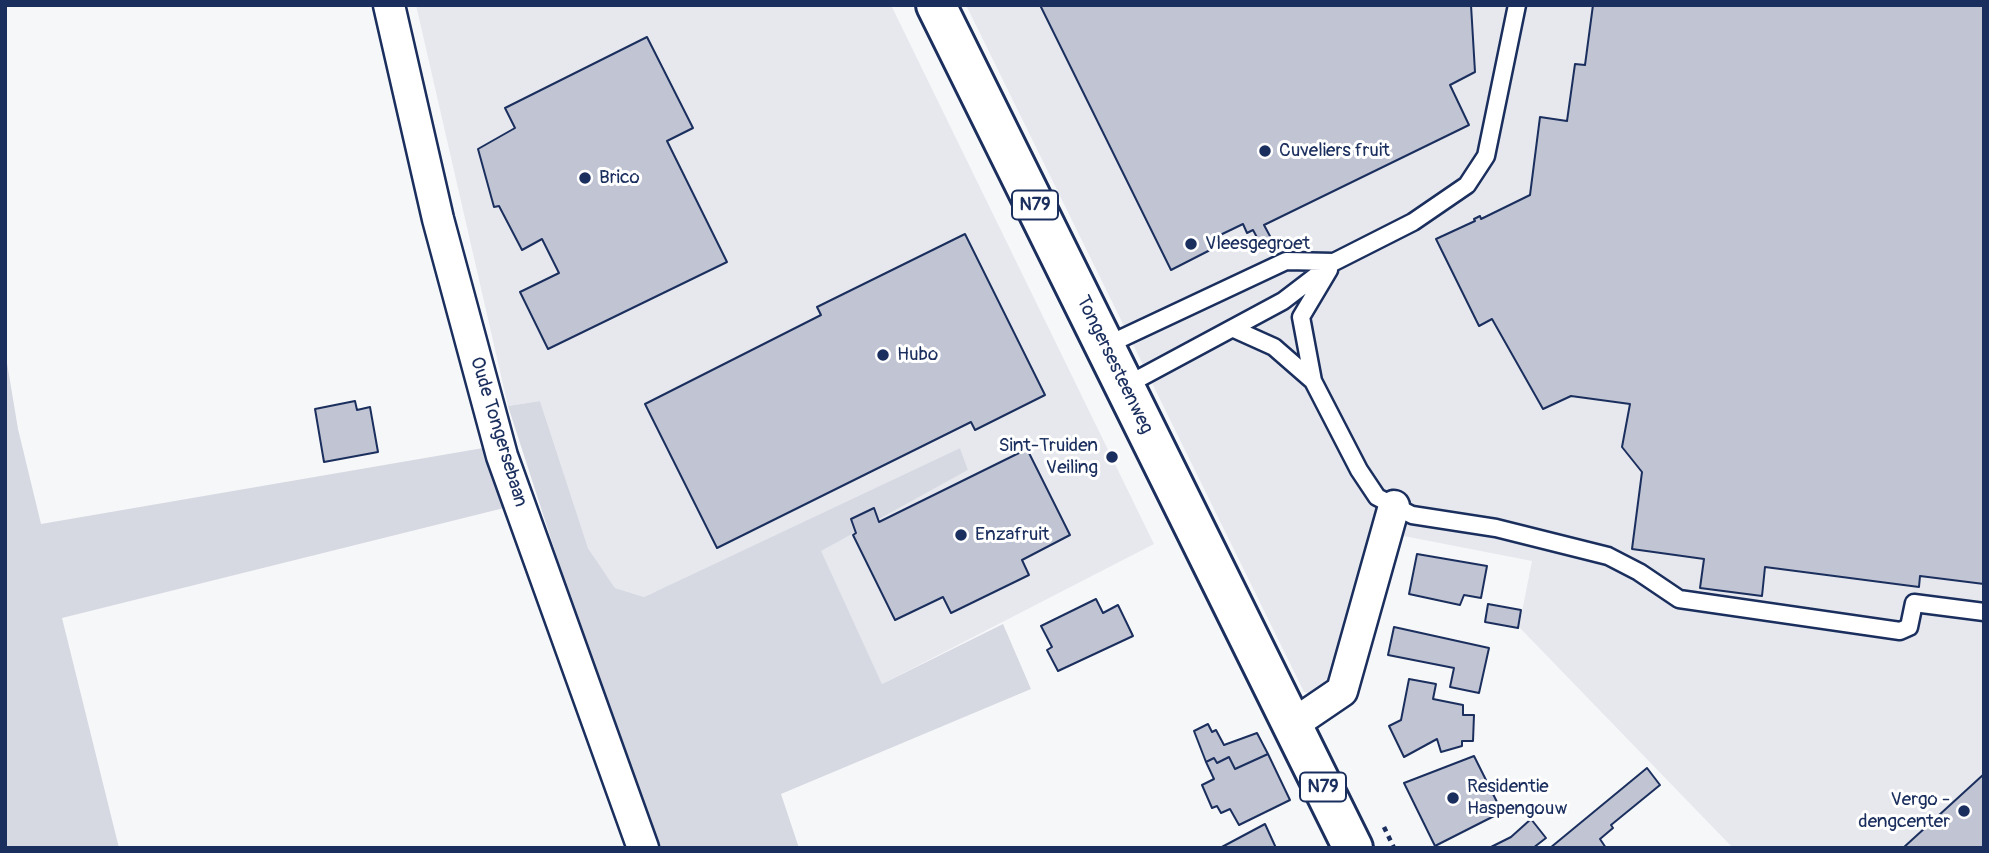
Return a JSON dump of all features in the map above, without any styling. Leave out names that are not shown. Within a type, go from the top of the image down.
[{"type":"main road","name":"Tongersesteenweg","points":[[936,5],[1353,848]]},
{"type":"street","name":"Oude Tongersebaan","points":[[389,5],[438,219],[502,456],[643,848]]},
{"type":"street","points":[[1292,725],[1342,691],[1394,506]]},
{"type":"lane","points":[[1125,386],[1283,301],[1334,262],[1413,222],[1467,185],[1486,156],[1517,5]]},
{"type":"lane","points":[[1105,346],[1286,261],[1334,262]]},
{"type":"lane","points":[[1334,262],[1301,317],[1313,381],[1359,470],[1377,497],[1412,515],[1496,528],[1608,556],[1639,572],[1679,599],[1900,631],[1909,627],[1914,603],[1984,612]]},
{"type":"lane","points":[[1234,329],[1274,347],[1313,381]]},
{"type":"shaded area","points":[[416,5],[891,5],[1154,544],[882,684],[820,551],[968,470],[960,448],[644,597],[615,588],[588,548],[540,401],[508,406]]},
{"type":"shaded area","points":[[966,5],[1984,5],[1984,848],[1733,848],[1519,627],[1532,561],[1378,531],[1332,686],[1318,695],[1304,692]]},
{"type":"shaded area","points":[[5,351],[18,429],[41,524],[489,447],[512,506],[62,618],[119,848],[5,848]]},
{"type":"shaded area","points":[[540,401],[588,548],[615,588],[644,597],[960,448],[968,470],[821,551],[882,684],[1003,624],[1031,689],[781,794],[799,848],[660,848],[596,678],[508,406]]},
{"type":"building","name":"Cuveliers fruit","points":[[1040,5],[1471,5],[1475,72],[1450,85],[1469,125],[1264,225],[1271,238],[1260,243],[1253,230],[1247,233],[1243,224],[1214,238],[1218,246],[1171,270]]},
{"type":"building","points":[[1593,5],[1984,5],[1984,584],[1920,576],[1919,587],[1765,567],[1762,596],[1700,588],[1704,559],[1632,549],[1642,472],[1622,447],[1630,404],[1571,396],[1543,409],[1492,319],[1479,326],[1436,239],[1475,221],[1474,219],[1480,216],[1481,219],[1530,195],[1540,117],[1567,121],[1575,64],[1585,65]]},
{"type":"building","name":"Brico","points":[[647,37],[693,128],[667,141],[727,262],[548,349],[520,292],[559,273],[542,239],[522,250],[499,206],[494,207],[478,149],[515,128],[505,108]]},
{"type":"building","name":"Hubo","points":[[965,234],[1045,395],[975,430],[971,422],[717,548],[645,404],[821,315],[817,307]]},
{"type":"building","points":[[355,401],[357,410],[370,407],[378,452],[324,462],[315,409]]},
{"type":"building","name":"Enzafruit","points":[[1027,449],[1070,535],[1022,560],[1029,575],[951,613],[943,597],[895,620],[853,535],[856,533],[851,519],[874,508],[879,522]]},
{"type":"building","points":[[1417,554],[1487,566],[1481,598],[1464,595],[1460,605],[1409,594]]},
{"type":"building","points":[[1096,599],[1103,613],[1118,605],[1133,636],[1058,671],[1047,650],[1052,647],[1041,626]]},
{"type":"building","points":[[1488,604],[1521,610],[1518,628],[1485,622]]},
{"type":"building","points":[[1394,627],[1489,648],[1479,693],[1450,687],[1454,668],[1388,655]]},
{"type":"building","points":[[1409,679],[1436,684],[1433,699],[1463,705],[1463,715],[1474,715],[1473,741],[1462,741],[1462,746],[1441,752],[1437,739],[1404,757],[1389,726],[1401,720]]},
{"type":"building","points":[[1208,724],[1212,732],[1216,730],[1224,745],[1257,733],[1268,754],[1235,769],[1229,757],[1217,763],[1214,758],[1206,762],[1194,731]]},
{"type":"building","points":[[1268,754],[1290,800],[1239,825],[1230,809],[1221,813],[1217,806],[1212,808],[1202,785],[1214,779],[1206,762],[1214,758],[1217,763],[1229,757],[1235,769]]},
{"type":"building","name":"Residentie Haspengouw","points":[[1474,756],[1502,812],[1435,846],[1404,783]]},
{"type":"building","points":[[1647,768],[1660,785],[1611,825],[1613,828],[1600,839],[1606,848],[1550,848]]},
{"type":"building","name":"Vergo - dengcenter","points":[[1984,774],[1984,848],[1903,848]]},
{"type":"building","points":[[1531,819],[1546,838],[1533,848],[1489,848],[1511,837]]},
{"type":"building","points":[[1265,824],[1276,848],[1220,848]]},
{"type":"place","name":"Cuveliers fruit","points":[[1265,151]]},
{"type":"place","name":"Brico","points":[[585,178]]},
{"type":"place","name":"Vleesgegroet","points":[[1191,244]]},
{"type":"place","name":"Hubo","points":[[883,355]]},
{"type":"place","name":"Sint-Truiden Veiling","points":[[1112,457]]},
{"type":"place","name":"Enzafruit","points":[[961,535]]},
{"type":"place","name":"Residentie Haspengouw","points":[[1453,798]]},
{"type":"place","name":"Vergo - dengcenter","points":[[1964,811]]}]
